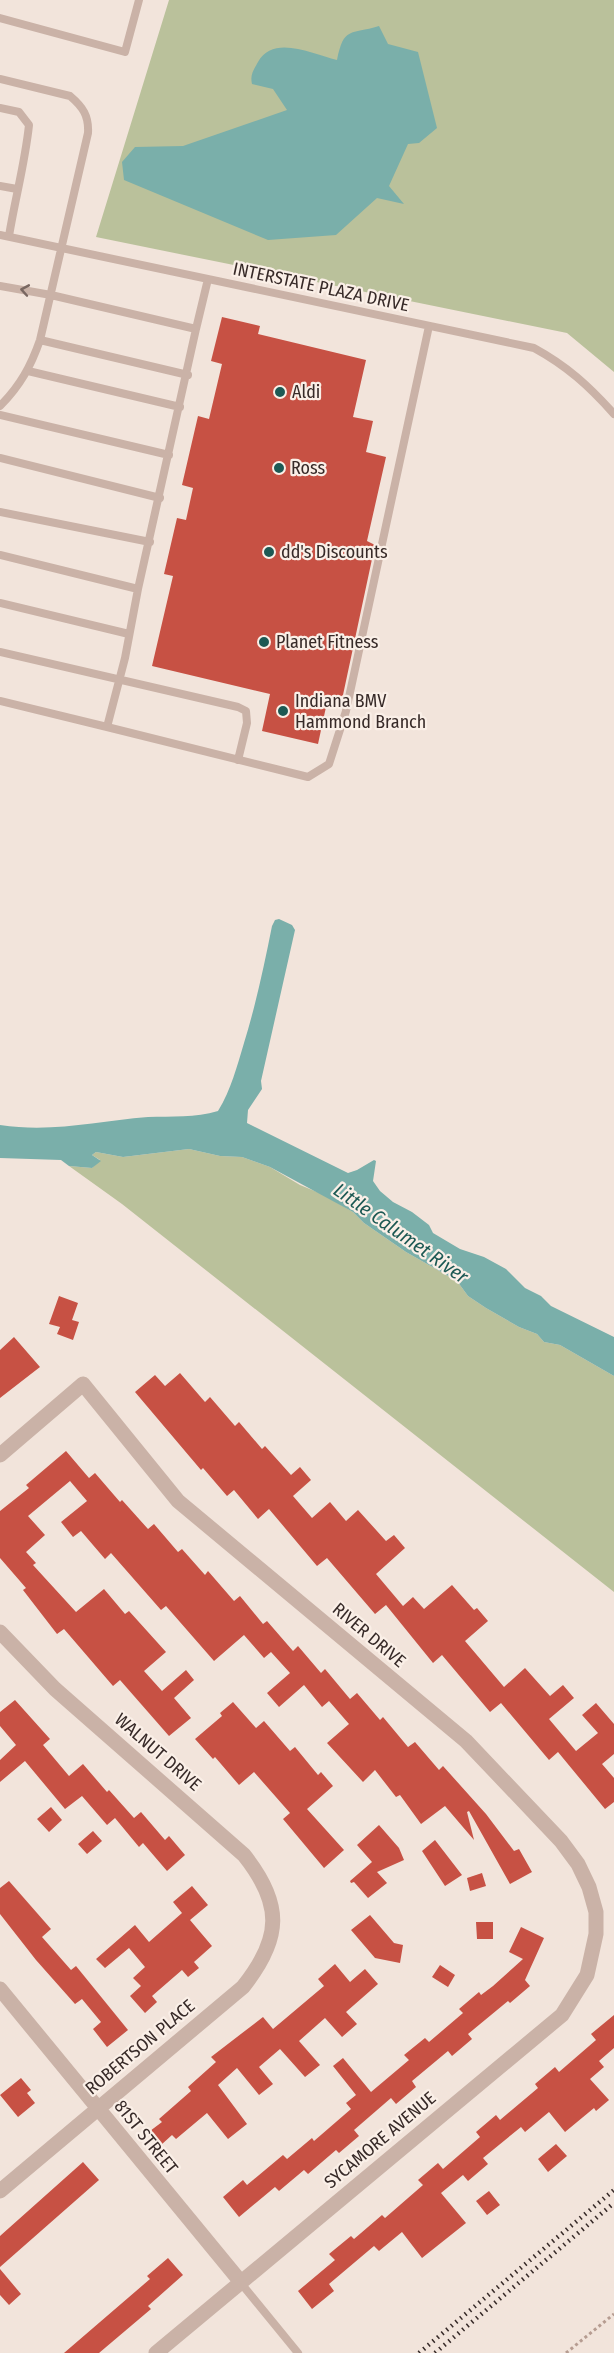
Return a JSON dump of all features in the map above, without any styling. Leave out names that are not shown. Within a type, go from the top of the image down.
[{"type":"street","name":"RIVER DRIVE","points":[[0,1455],[83,1384],[178,1501],[466,1741],[561,1841],[578,1864],[589,1887],[596,1912],[596,1934]]},
{"type":"street","name":"WALNUT DRIVE","points":[[0,1632],[55,1689],[244,1855],[268,1891],[273,1912]]},
{"type":"street","name":"ROBERTSON PLACE","points":[[0,2191],[243,1987],[260,1966],[270,1940],[273,1912]]},
{"type":"street","name":"SYCAMORE AVENUE","points":[[156,2353],[562,2015],[587,1975],[596,1934]]},
{"type":"street","name":"81ST STREET","points":[[0,1989],[240,2281]]},
{"type":"lane","points":[[0,18],[125,52],[139,0]]},
{"type":"lane","points":[[0,79],[70,96],[79,104],[89,121],[40,339],[28,371],[16,390],[0,406]]},
{"type":"lane","points":[[0,108],[19,112],[29,125],[26,159],[4,236]]},
{"type":"lane","points":[[0,186],[17,189]]},
{"type":"lane","name":"INTERSTATE PLAZA DRIVE","points":[[4,236],[534,348],[558,361],[581,379],[614,414]]},
{"type":"lane","points":[[106,727],[120,678],[208,279]]},
{"type":"lane","points":[[0,286],[51,294],[196,328]]},
{"type":"lane","points":[[0,701],[308,777],[329,764],[346,711],[429,326]]},
{"type":"lane","points":[[40,339],[188,375]]},
{"type":"lane","points":[[28,371],[180,407]]},
{"type":"lane","points":[[0,415],[169,455]]},
{"type":"lane","points":[[0,459],[160,498]]},
{"type":"lane","points":[[0,512],[150,542]]},
{"type":"lane","points":[[0,555],[138,590]]},
{"type":"lane","points":[[0,603],[129,634]]},
{"type":"lane","points":[[0,652],[238,707],[246,711],[247,723],[238,760]]},
{"type":"lane","points":[[240,2281],[298,2353]]},
{"type":"path","points":[[566,2353],[614,2314]]},
{"type":"green space","points":[[169,0],[614,0],[614,372],[567,333],[96,237]]},
{"type":"green space","points":[[189,1149],[220,1156],[242,1157],[270,1167],[300,1185],[322,1194],[353,1212],[364,1223],[406,1252],[457,1281],[468,1296],[486,1308],[519,1327],[537,1334],[544,1342],[560,1345],[614,1376],[614,1592],[122,1204],[69,1166],[92,1168],[100,1160],[92,1155],[96,1152],[123,1157]]},
{"type":"water","points":[[379,26],[388,44],[418,52],[437,128],[419,143],[408,144],[389,186],[404,204],[377,198],[336,235],[268,240],[124,180],[122,162],[135,147],[183,146],[287,110],[273,89],[252,84],[251,78],[258,62],[273,49],[294,48],[337,60],[342,42],[346,37],[355,32]]},
{"type":"water","name":"Little Calumet River","points":[[279,919],[292,925],[295,930],[261,1081],[262,1089],[248,1110],[247,1123],[348,1173],[376,1161],[373,1181],[380,1191],[429,1225],[433,1233],[460,1249],[484,1257],[506,1269],[525,1288],[541,1296],[551,1306],[614,1337],[614,1376],[560,1345],[544,1342],[537,1334],[519,1327],[486,1308],[468,1296],[457,1281],[406,1252],[364,1223],[353,1212],[270,1167],[242,1157],[220,1156],[189,1149],[123,1157],[96,1152],[92,1155],[101,1161],[92,1168],[69,1166],[61,1160],[0,1158],[0,1125],[57,1127],[148,1117],[192,1116],[218,1111],[227,1095],[248,1028],[272,926],[275,920]]},
{"type":"building","points":[[222,317],[260,326],[258,334],[366,360],[353,417],[373,421],[366,452],[386,457],[367,541],[375,545],[340,709],[326,707],[318,744],[262,731],[270,694],[152,666],[173,576],[164,574],[177,518],[186,520],[193,488],[182,485],[198,416],[209,419],[222,364],[211,361]]},
{"type":"building","points":[[59,1296],[78,1303],[72,1320],[79,1322],[73,1340],[57,1334],[60,1327],[49,1324]]},
{"type":"building","points":[[14,1337],[40,1367],[0,1398],[0,1350]]},
{"type":"building","points":[[180,1373],[205,1402],[210,1397],[235,1426],[239,1422],[262,1449],[265,1446],[291,1475],[300,1467],[311,1480],[293,1496],[312,1518],[330,1502],[346,1521],[358,1510],[386,1541],[394,1535],[405,1548],[376,1574],[403,1606],[413,1597],[424,1609],[452,1585],[474,1610],[477,1608],[488,1621],[465,1641],[504,1687],[525,1668],[550,1696],[563,1685],[574,1698],[549,1719],[576,1751],[598,1733],[582,1715],[596,1703],[614,1724],[614,1754],[602,1764],[614,1778],[614,1802],[605,1809],[558,1752],[549,1760],[501,1703],[490,1712],[442,1655],[433,1663],[386,1605],[375,1614],[327,1558],[317,1566],[269,1509],[258,1519],[234,1490],[227,1496],[203,1468],[201,1470],[135,1392],[155,1375],[165,1386]]},
{"type":"building","points":[[66,1451],[89,1478],[95,1473],[148,1529],[154,1524],[178,1552],[182,1549],[205,1575],[208,1571],[234,1601],[240,1596],[263,1624],[267,1621],[293,1651],[298,1646],[321,1673],[325,1669],[350,1699],[357,1693],[380,1720],[383,1717],[408,1747],[415,1742],[439,1770],[443,1766],[486,1814],[514,1851],[519,1849],[532,1872],[510,1884],[469,1811],[467,1812],[474,1840],[445,1806],[421,1824],[400,1795],[396,1797],[375,1770],[363,1782],[327,1743],[349,1724],[329,1701],[322,1707],[304,1685],[279,1707],[267,1693],[290,1673],[271,1652],[264,1658],[244,1635],[214,1661],[166,1606],[161,1610],[111,1553],[105,1559],[81,1531],[73,1537],[61,1522],[87,1501],[70,1481],[28,1516],[45,1535],[26,1552],[36,1563],[33,1565],[76,1612],[104,1589],[125,1614],[129,1611],[166,1652],[144,1671],[162,1691],[186,1670],[194,1680],[174,1698],[191,1718],[169,1736],[120,1680],[113,1686],[64,1629],[57,1634],[23,1590],[26,1588],[0,1558],[0,1511],[29,1488],[26,1485]]},
{"type":"building","points":[[15,1700],[50,1739],[43,1745],[69,1776],[83,1764],[134,1818],[141,1812],[165,1840],[169,1836],[185,1855],[167,1871],[143,1843],[139,1847],[115,1818],[107,1825],[82,1796],[65,1809],[25,1761],[0,1782],[0,1760],[16,1745],[0,1726],[0,1712]]},
{"type":"building","points":[[233,1702],[256,1728],[264,1721],[290,1751],[295,1747],[318,1775],[321,1772],[333,1786],[307,1809],[344,1850],[324,1868],[283,1819],[290,1813],[254,1772],[239,1785],[215,1757],[213,1759],[195,1739],[222,1716],[220,1713]]},
{"type":"building","points":[[51,1807],[62,1820],[49,1832],[37,1819]]},
{"type":"building","points":[[379,1825],[399,1848],[404,1860],[377,1872],[387,1883],[368,1898],[354,1882],[350,1881],[372,1862],[357,1845]]},
{"type":"building","points":[[93,1831],[102,1841],[87,1854],[78,1844]]},
{"type":"building","points":[[435,1840],[462,1875],[445,1886],[422,1851]]},
{"type":"building","points":[[482,1873],[486,1886],[470,1891],[467,1878]]},
{"type":"building","points":[[9,1881],[51,1929],[42,1937],[71,1970],[76,1966],[128,2030],[107,2047],[93,2029],[101,2022],[82,1999],[75,2004],[0,1914],[0,1888]]},
{"type":"building","points":[[192,1886],[208,1905],[190,1920],[212,1946],[194,1962],[199,1968],[188,1977],[182,1970],[152,1996],[157,2002],[145,2013],[130,1996],[141,1986],[133,1978],[145,1967],[129,1948],[105,1968],[96,1959],[135,1925],[149,1942],[182,1913],[173,1902]]},
{"type":"building","points":[[370,1915],[394,1943],[403,1945],[400,1963],[375,1958],[351,1930]]},
{"type":"building","points":[[476,1922],[493,1922],[493,1939],[477,1939]]},
{"type":"building","points":[[521,1927],[544,1938],[525,1980],[530,1986],[468,2034],[472,2039],[452,2056],[448,2051],[412,2081],[416,2087],[396,2104],[391,2098],[354,2130],[359,2136],[339,2153],[336,2150],[308,2174],[304,2170],[279,2191],[275,2187],[239,2217],[223,2197],[243,2180],[247,2185],[283,2155],[287,2159],[312,2138],[314,2141],[351,2109],[346,2103],[356,2095],[333,2066],[343,2058],[371,2092],[409,2060],[404,2055],[425,2038],[429,2042],[463,2013],[459,2009],[479,1992],[481,1995],[493,1986],[523,1959],[509,1952]]},
{"type":"building","points":[[335,1964],[350,1982],[365,1969],[378,1984],[346,2012],[357,2024],[342,2037],[325,2018],[299,2041],[320,2065],[305,2077],[280,2049],[259,2067],[273,2084],[259,2095],[237,2068],[218,2085],[247,2124],[228,2139],[207,2113],[176,2139],[172,2135],[161,2145],[150,2131],[162,2122],[159,2119],[191,2091],[188,2087],[216,2062],[211,2057],[263,2017],[273,2029],[324,1986],[318,1979]]},
{"type":"building","points":[[440,1965],[455,1975],[448,1987],[432,1977]]},
{"type":"building","points":[[614,2015],[614,2048],[599,2061],[604,2067],[590,2079],[609,2100],[596,2111],[594,2108],[565,2132],[549,2112],[525,2132],[521,2127],[483,2158],[488,2164],[468,2181],[463,2175],[441,2193],[466,2223],[422,2258],[402,2232],[379,2251],[374,2246],[329,2284],[334,2291],[312,2309],[298,2291],[335,2260],[329,2254],[351,2236],[354,2239],[382,2215],[385,2218],[423,2185],[418,2180],[438,2163],[443,2169],[480,2137],[476,2132],[496,2115],[500,2120],[538,2088],[535,2084],[555,2067],[559,2072],[596,2040],[591,2034]]},
{"type":"building","points":[[21,2078],[31,2090],[27,2093],[35,2103],[18,2117],[0,2095]]},
{"type":"building","points":[[556,2144],[567,2156],[548,2172],[538,2159]]},
{"type":"building","points":[[83,2162],[99,2180],[0,2267],[0,2236]]},
{"type":"building","points":[[489,2191],[500,2205],[487,2215],[476,2201]]},
{"type":"building","points":[[168,2258],[183,2275],[148,2306],[151,2309],[99,2353],[64,2353],[150,2279],[147,2276]]},
{"type":"building","points":[[0,2269],[21,2294],[9,2305],[0,2295]]},
{"type":"railway","points":[[419,2353],[614,2190]]},
{"type":"railway","points":[[435,2353],[614,2203]]},
{"type":"place","name":"Aldi","points":[[280,392]]},
{"type":"place","name":"Ross","points":[[279,468]]},
{"type":"place","name":"dd's Discounts","points":[[269,552]]},
{"type":"place","name":"Planet Fitness","points":[[264,642]]},
{"type":"place","name":"Indiana BMV Hammond Branch","points":[[283,711]]}]
